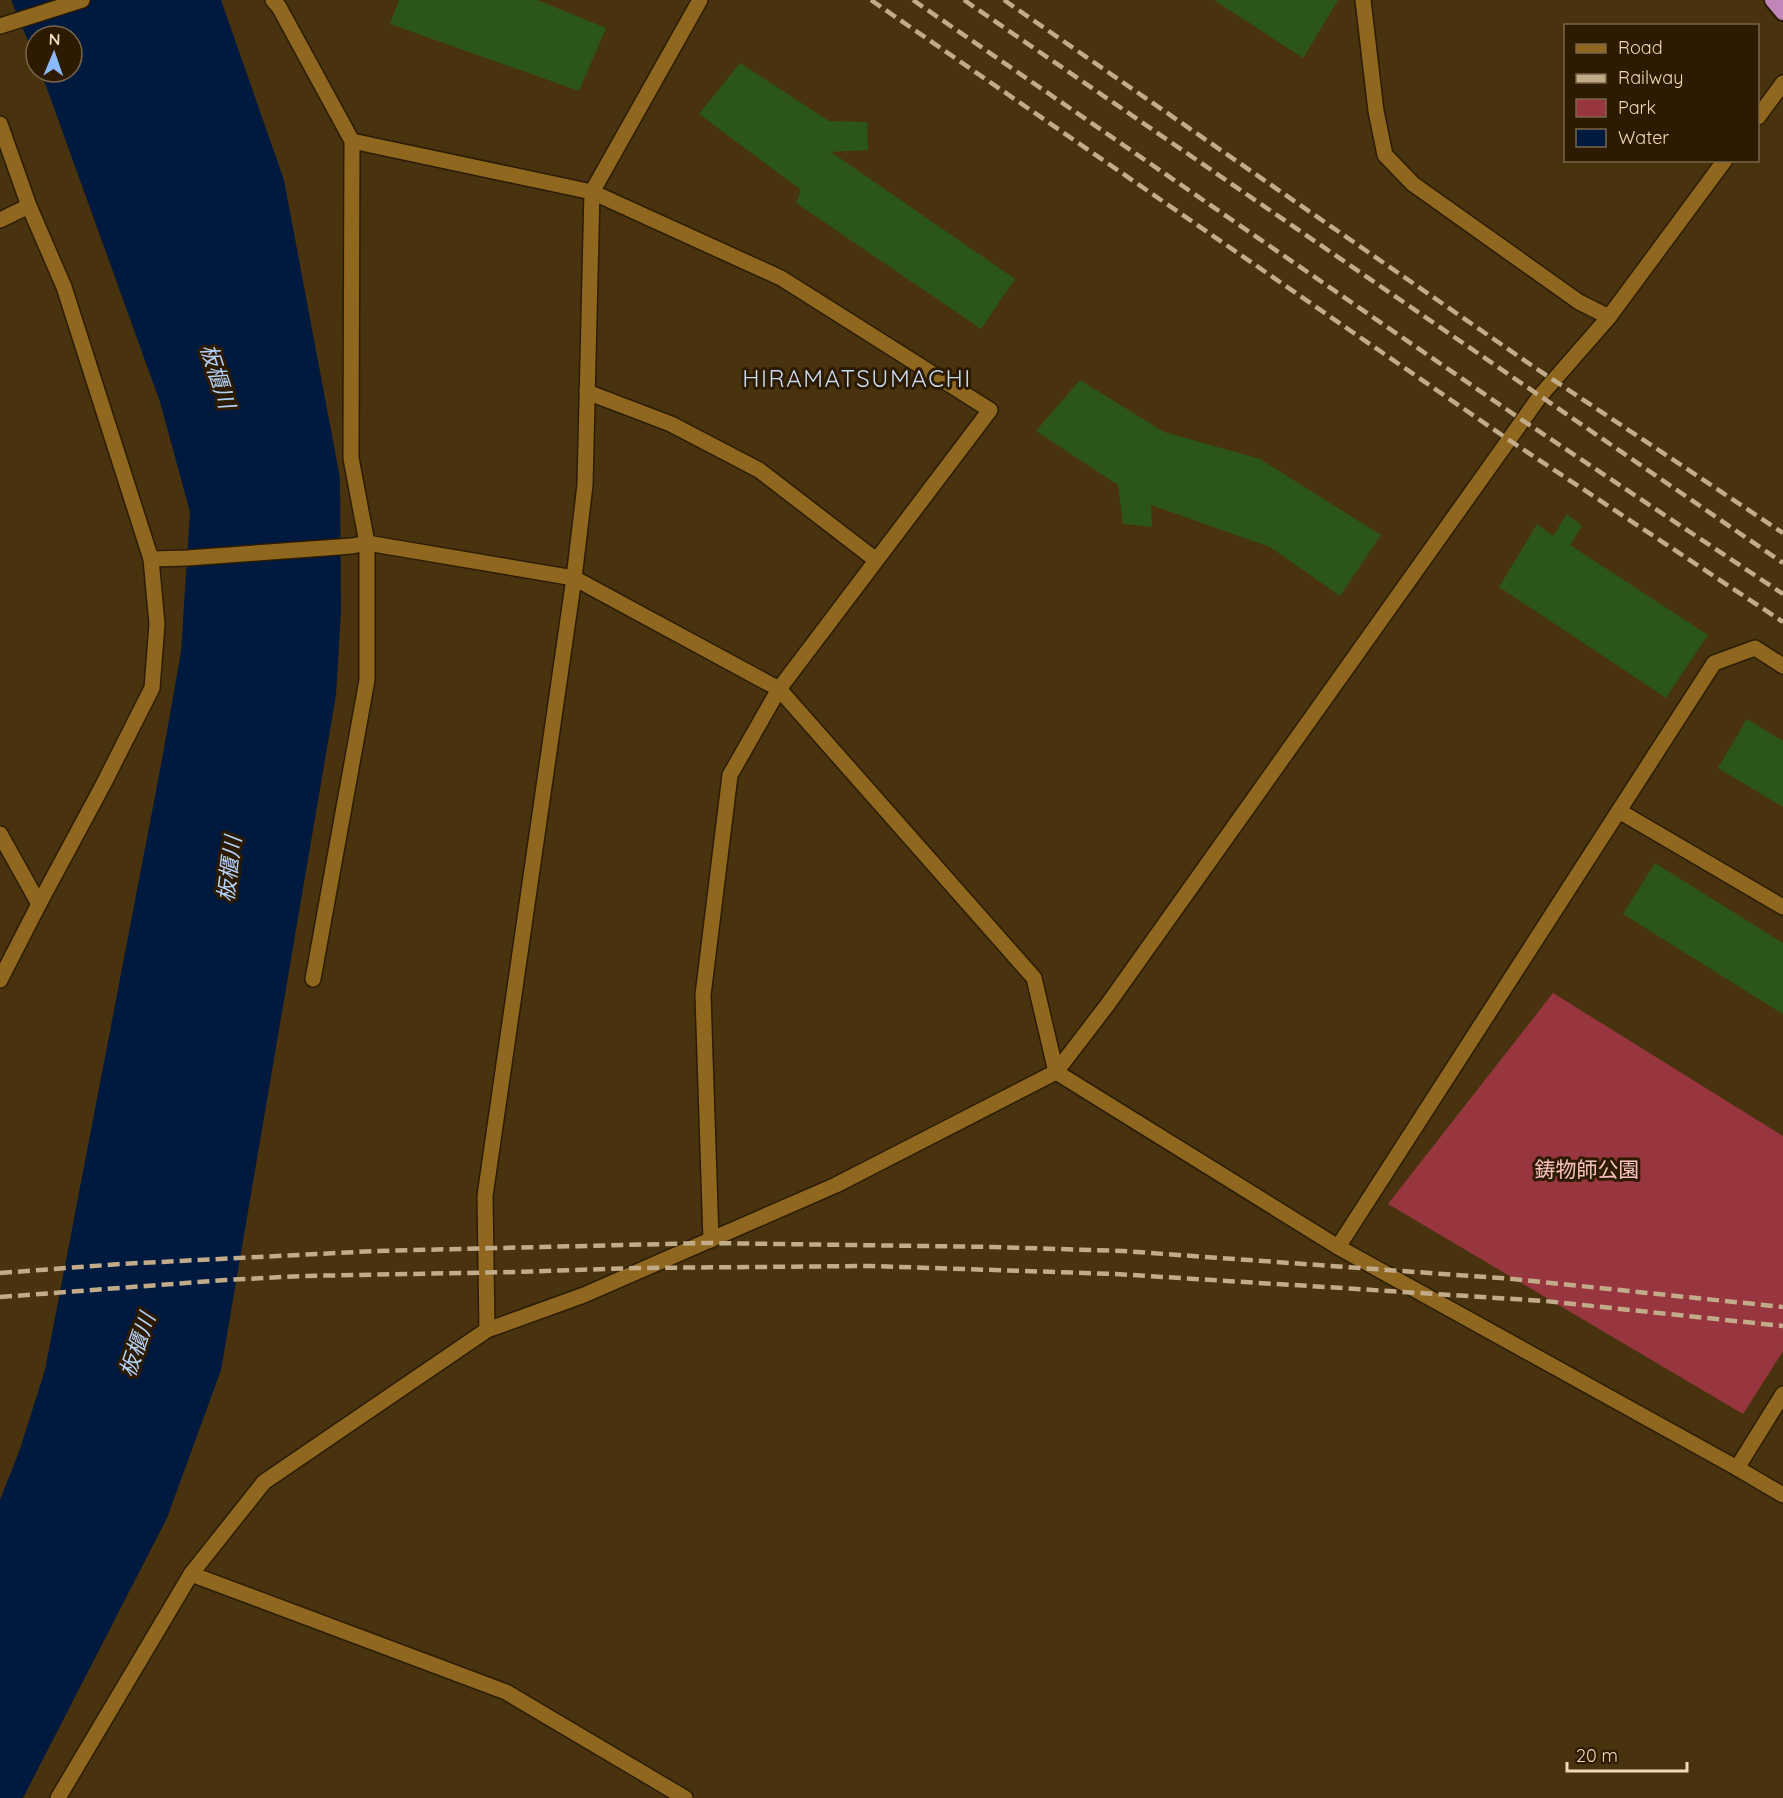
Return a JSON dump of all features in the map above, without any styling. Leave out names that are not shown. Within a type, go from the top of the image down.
[{"type":"highway","points":[[1773,0],[1783,12]]},
{"type":"street","points":[[5,25],[82,0]]},
{"type":"street","points":[[273,0],[279,7],[352,141],[351,458],[367,680],[313,979]]},
{"type":"street","points":[[487,1330],[485,1196],[574,578],[585,485],[591,192],[700,0]]},
{"type":"street","points":[[1363,0],[1376,111],[1385,155],[1413,184],[1579,302],[1609,317]]},
{"type":"street","points":[[1759,116],[1782,87]]},
{"type":"street","points":[[0,124],[29,206],[64,287],[151,559],[157,624],[152,688],[0,980]]},
{"type":"street","points":[[352,141],[591,192],[781,278],[990,410],[779,690],[730,775],[703,995],[711,1240]]},
{"type":"street","points":[[58,1798],[191,1574],[264,1482],[487,1330],[584,1295],[836,1185],[1056,1072],[1122,984],[1522,420],[1553,379],[1609,317],[1724,162]]},
{"type":"street","points":[[0,220],[29,206]]},
{"type":"street","points":[[587,392],[671,424],[759,470],[876,560]]},
{"type":"street","points":[[151,559],[359,545],[574,578],[779,690],[1034,978],[1056,1072],[1338,1247],[1783,1495]]},
{"type":"street","points":[[1338,1247],[1714,663],[1755,648],[1783,666]]},
{"type":"street","points":[[1619,811],[1783,907]]},
{"type":"street","points":[[0,834],[39,904]]},
{"type":"street","points":[[1737,1468],[1783,1394]]},
{"type":"street","points":[[191,1574],[506,1692],[685,1798]]},
{"type":"green space","name":"鋳物師公園","points":[[1553,993],[1783,1136],[1783,1351],[1743,1414],[1388,1204]]},
{"type":"water","name":"板櫃川","points":[[11,0],[221,0],[284,180],[340,478],[341,611],[336,695],[221,1370],[167,1518],[23,1798],[0,1798],[0,1500],[20,1449],[45,1370],[181,652],[190,512],[160,402],[45,84],[84,84],[84,24],[24,24],[24,31]]},
{"type":"building","points":[[399,0],[537,0],[606,28],[579,91],[390,24]]},
{"type":"building","points":[[1214,0],[1338,0],[1303,58]]},
{"type":"building","points":[[740,63],[829,121],[867,122],[868,150],[831,152],[1015,279],[981,329],[796,203],[801,190],[699,114]]},
{"type":"building","points":[[1080,380],[1164,432],[1260,459],[1381,535],[1340,596],[1270,547],[1151,505],[1152,527],[1123,524],[1118,485],[1036,431]]},
{"type":"building","points":[[1567,514],[1582,526],[1570,545],[1708,635],[1666,698],[1499,587],[1537,524],[1553,536]]},
{"type":"building","points":[[1747,719],[1783,741],[1783,807],[1718,768]]},
{"type":"building","points":[[1655,863],[1783,943],[1783,1014],[1623,914]]},
{"type":"railway","points":[[871,0],[1509,440],[1783,622]]},
{"type":"railway","points":[[913,0],[1522,420],[1783,594]]},
{"type":"railway","points":[[964,0],[1783,563]]},
{"type":"railway","points":[[1004,0],[1534,367],[1783,533]]},
{"type":"railway","points":[[0,1273],[120,1264],[376,1251],[706,1243],[994,1247],[1123,1251],[1513,1279],[1783,1307]]},
{"type":"railway","points":[[0,1297],[303,1276],[636,1268],[871,1266],[1116,1274],[1545,1301],[1783,1326]]},
{"type":"district","name":"HIRAMATSUMACHI","points":[[857,378]]}]
